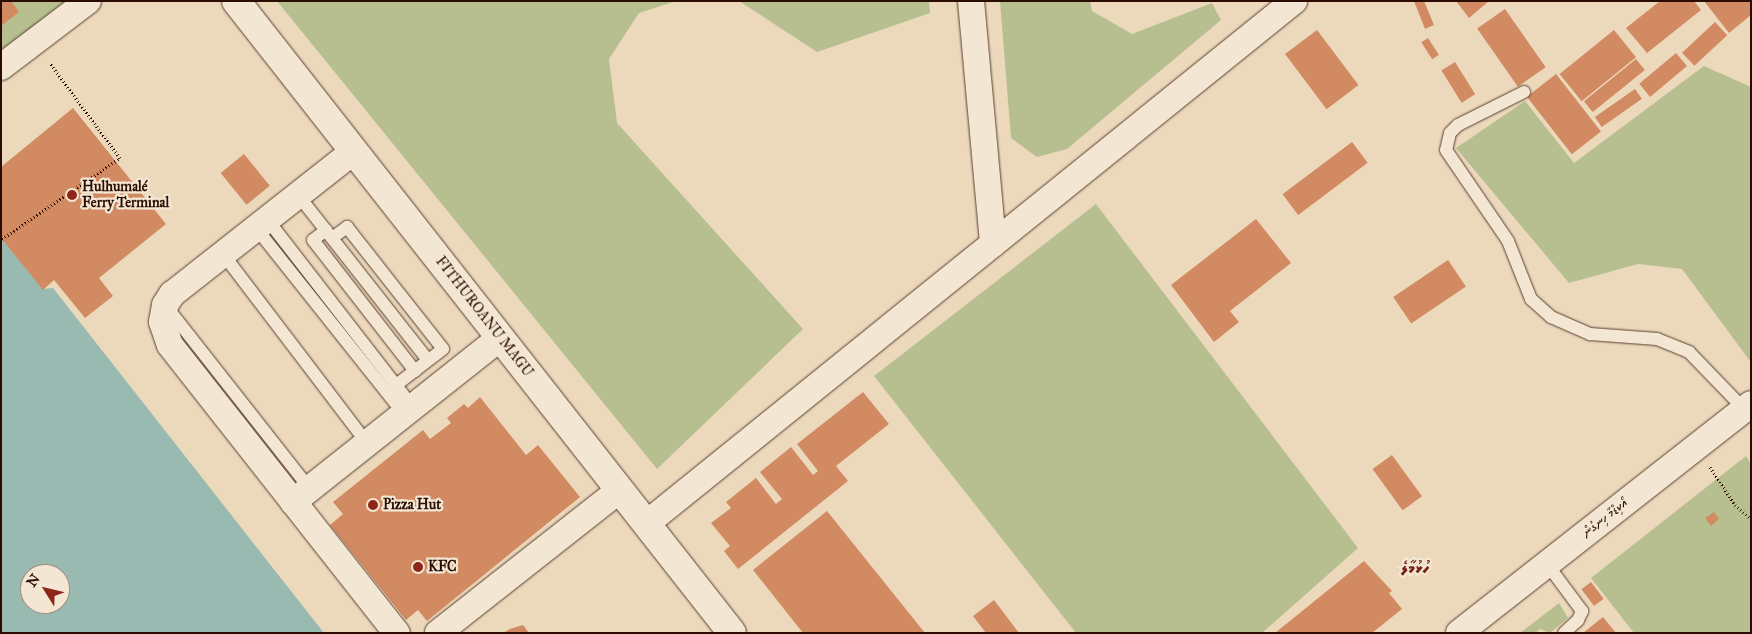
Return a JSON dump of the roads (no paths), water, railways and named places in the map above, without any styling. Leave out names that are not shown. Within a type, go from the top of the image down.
[{"type":"street","points":[[1,67],[88,1]]},
{"type":"street","name":"FITHUROANU MAGU","points":[[236,1],[732,633]]},
{"type":"street","points":[[971,1],[992,244]]},
{"type":"street","points":[[646,524],[1294,1]]},
{"type":"street","points":[[354,151],[172,294],[165,305],[162,322],[166,340],[302,495],[397,633]]},
{"type":"street","points":[[302,495],[500,338]]},
{"type":"street","name":"އޯކިޑްމާ ހިނގުން","points":[[1459,633],[1747,406]]},
{"type":"street","points":[[438,633],[620,490]]},
{"type":"lane","points":[[1524,92],[1458,125],[1450,133],[1446,150],[1508,241],[1531,299],[1551,317],[1590,334],[1657,339],[1689,352],[1747,406]]},
{"type":"lane","points":[[298,195],[428,360]]},
{"type":"lane","points":[[261,224],[396,385],[408,411]]},
{"type":"lane","points":[[261,224],[408,411]]},
{"type":"lane","points":[[396,385],[443,349],[347,227],[313,240],[415,370]]},
{"type":"lane","points":[[223,254],[367,443]]},
{"type":"lane","points":[[1547,564],[1582,612],[1578,620],[1564,633]]},
{"type":"water","points":[[1,238],[43,289],[53,288],[324,633],[1,633]]},
{"type":"place","name":"Hulhumalé Ferry Terminal","points":[[72,195]]},
{"type":"place","name":"Pizza Hut","points":[[373,505]]},
{"type":"place","name":"KFC","points":[[418,567]]},
{"type":"district","name":"ހުޅުމާލެ","points":[[1415,568]]}]
